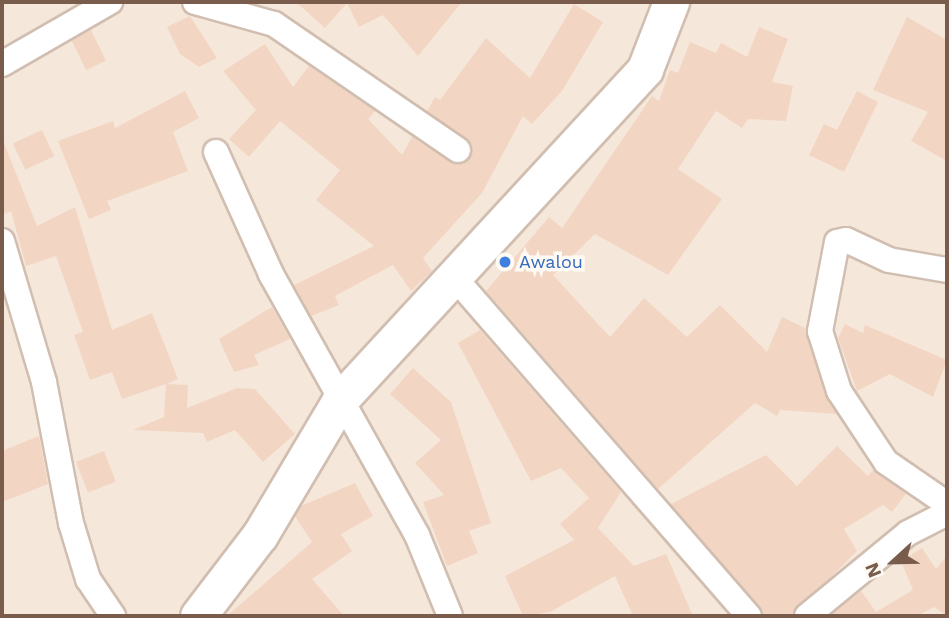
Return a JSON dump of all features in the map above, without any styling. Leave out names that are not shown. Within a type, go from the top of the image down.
[{"type":"street","points":[[2,64],[110,2]]},
{"type":"street","points":[[195,2],[274,24],[458,150]]},
{"type":"street","points":[[198,616],[260,535],[340,400],[645,69],[671,2]]},
{"type":"street","points":[[216,152],[271,274],[417,536],[450,616]]},
{"type":"street","points":[[2,240],[44,382],[71,523],[88,579],[113,616]]},
{"type":"street","points":[[947,270],[889,260],[846,240],[837,242],[820,331],[839,391],[887,462],[947,504]]},
{"type":"street","points":[[455,278],[749,616]]},
{"type":"street","points":[[807,616],[908,533],[947,513]]},
{"type":"shaded area","points":[[2,2],[947,2],[947,616],[2,616]]},
{"type":"building","points":[[296,2],[462,2],[418,56],[383,15],[359,27],[347,3],[325,28]]},
{"type":"building","points":[[574,4],[603,22],[562,91],[532,124],[523,116],[482,193],[423,258],[432,271],[411,291],[393,265],[335,296],[339,305],[311,316],[294,285],[374,246],[316,200],[340,170],[280,121],[249,157],[229,139],[256,110],[223,71],[265,44],[293,87],[309,66],[375,111],[368,119],[402,155],[412,137],[450,162],[464,164],[472,144],[427,111],[435,97],[440,100],[486,38],[530,78]]},
{"type":"building","points":[[190,16],[217,58],[199,67],[180,54],[167,27]]},
{"type":"building","points":[[907,17],[947,40],[947,161],[911,141],[928,112],[873,90]]},
{"type":"building","points":[[759,27],[788,39],[772,82],[793,86],[786,121],[748,119],[742,128],[716,111],[678,169],[722,199],[668,275],[595,234],[553,275],[610,337],[644,298],[687,337],[720,305],[767,352],[782,317],[805,328],[837,414],[780,410],[777,416],[755,403],[658,489],[486,291],[549,217],[562,228],[652,96],[659,101],[670,70],[678,73],[690,42],[716,53],[721,43],[747,57]]},
{"type":"building","points":[[91,30],[106,61],[86,70],[71,40]]},
{"type":"building","points":[[185,91],[199,118],[173,132],[188,171],[107,201],[111,210],[89,219],[58,141],[113,121],[115,128]]},
{"type":"building","points":[[857,91],[878,102],[844,172],[809,155],[824,124],[837,130]]},
{"type":"building","points":[[42,130],[54,156],[25,170],[13,144]]},
{"type":"building","points":[[2,138],[37,226],[75,207],[112,330],[152,313],[178,379],[167,384],[188,385],[187,408],[237,388],[255,389],[295,434],[263,462],[235,430],[207,442],[203,433],[133,430],[164,417],[166,384],[122,399],[112,372],[90,380],[74,335],[83,332],[56,256],[26,266],[11,211],[2,215]]},
{"type":"building","points":[[272,307],[290,339],[254,355],[259,365],[234,372],[219,339]]},
{"type":"building","points":[[845,324],[863,333],[865,325],[947,360],[933,397],[890,374],[857,391],[838,338]]},
{"type":"building","points":[[480,330],[621,492],[598,528],[634,566],[666,554],[693,616],[633,616],[615,576],[550,612],[523,616],[505,576],[574,540],[560,524],[589,498],[561,468],[531,481],[458,343]]},
{"type":"building","points":[[413,368],[451,402],[491,523],[469,531],[478,553],[447,566],[423,502],[444,495],[415,463],[441,440],[390,394]]},
{"type":"building","points":[[39,436],[48,484],[2,502],[2,451]]},
{"type":"building","points":[[837,446],[868,476],[873,470],[906,494],[892,512],[883,505],[844,529],[857,551],[792,616],[763,616],[671,504],[766,455],[797,486]]},
{"type":"building","points":[[104,451],[116,482],[88,493],[76,462]]},
{"type":"building","points":[[355,483],[373,516],[341,534],[352,551],[312,579],[344,616],[227,616],[312,542],[295,516],[301,506]]},
{"type":"building","points":[[922,548],[936,569],[947,556],[947,616],[934,607],[917,616],[830,616],[861,591],[876,612],[913,590],[901,561]]},
{"type":"place","name":"Awalou","points":[[505,262]]}]
